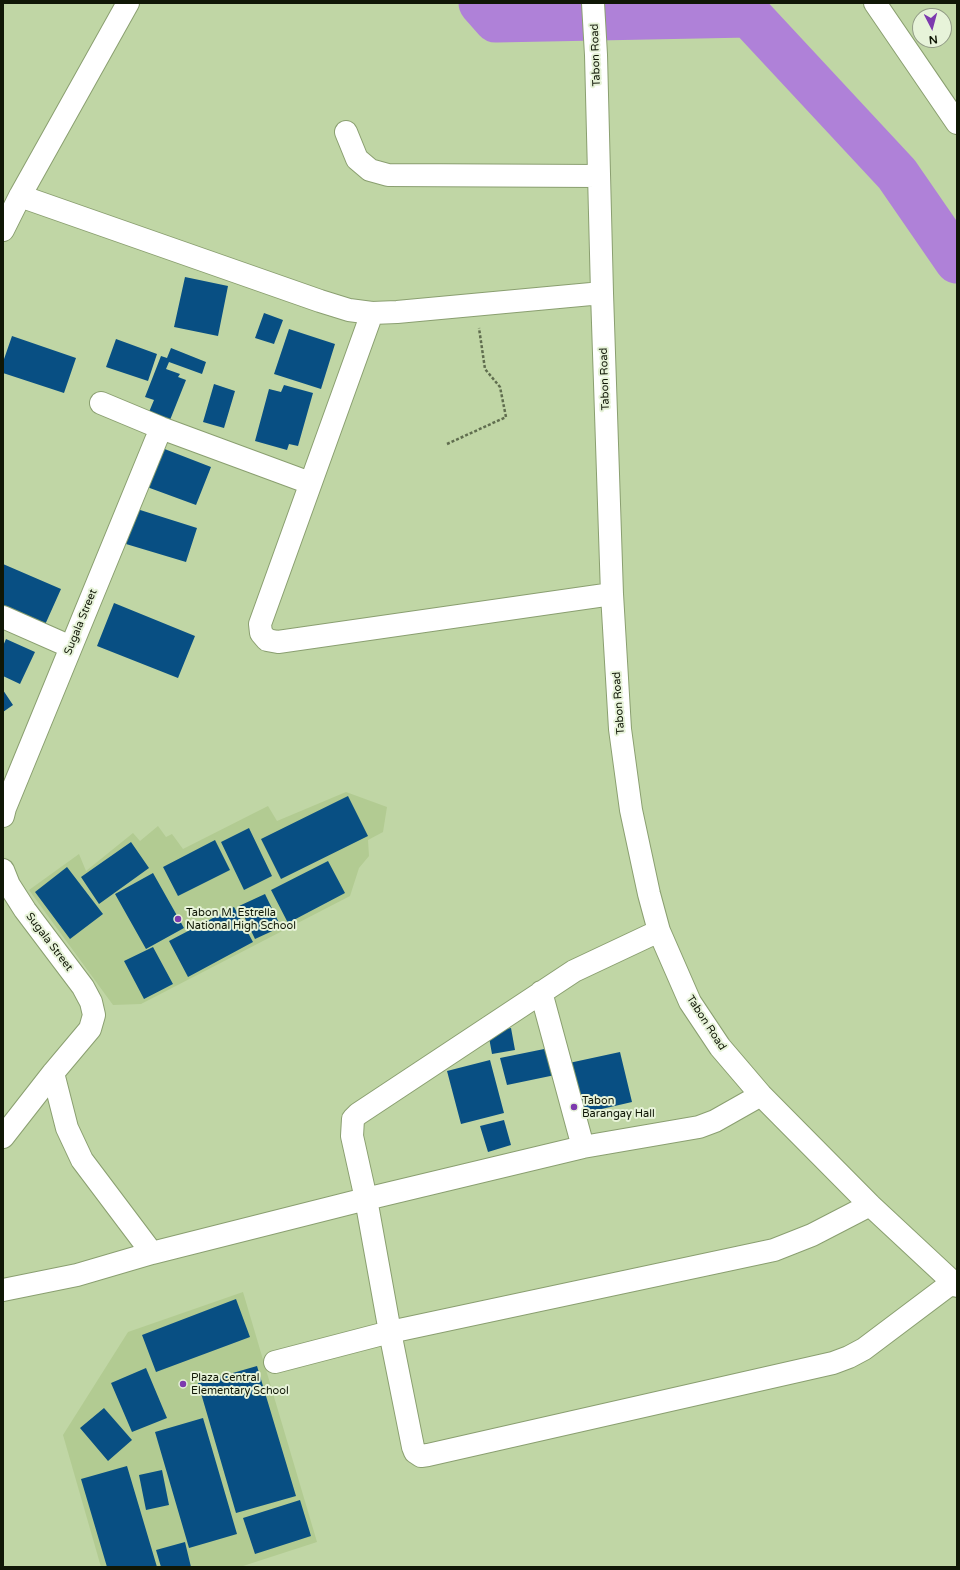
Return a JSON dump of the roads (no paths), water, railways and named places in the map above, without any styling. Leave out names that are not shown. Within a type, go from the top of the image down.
[{"type":"street","points":[[3,230],[20,196],[128,3]]},
{"type":"street","name":"Tabon Road","points":[[593,3],[596,55],[612,594],[620,728],[631,810],[649,894],[659,931],[690,1002],[720,1047],[761,1095],[870,1205],[955,1284]]},
{"type":"street","points":[[875,3],[957,123]]},
{"type":"street","points":[[346,132],[357,158],[370,170],[388,175],[599,176]]},
{"type":"street","points":[[20,196],[349,310],[372,313],[397,312],[602,293]]},
{"type":"street","points":[[372,313],[260,624],[261,633],[267,640],[278,642],[612,594]]},
{"type":"street","points":[[101,403],[161,428],[310,483]]},
{"type":"street","name":"Sugala Street","points":[[3,816],[161,428]]},
{"type":"street","points":[[3,617],[71,647]]},
{"type":"street","name":"Sugala Street","points":[[3,870],[9,885],[25,910],[83,987],[91,1002],[94,1015],[90,1028],[53,1073]]},
{"type":"street","points":[[659,931],[574,971],[358,1114],[353,1119],[352,1136],[366,1199],[390,1332],[415,1452],[422,1456],[428,1455],[833,1363],[864,1349],[955,1284]]},
{"type":"street","points":[[541,992],[583,1147]]},
{"type":"street","points":[[53,1073],[67,1128],[82,1160],[152,1252]]},
{"type":"street","points":[[3,1137],[53,1073]]},
{"type":"street","points":[[3,1290],[77,1276],[152,1252],[583,1147],[700,1127],[715,1121],[761,1095]]},
{"type":"street","points":[[275,1362],[390,1332],[774,1250],[812,1235],[870,1205]]},
{"type":"waterway","points":[[481,3],[496,20],[749,15],[897,174],[957,261]]},
{"type":"place","name":"Tabon M. Estrella National High School","points":[[178,919]]},
{"type":"place","name":"Tabon Barangay Hall","points":[[574,1107]]},
{"type":"place","name":"Plaza Central Elementary School","points":[[183,1384]]}]
